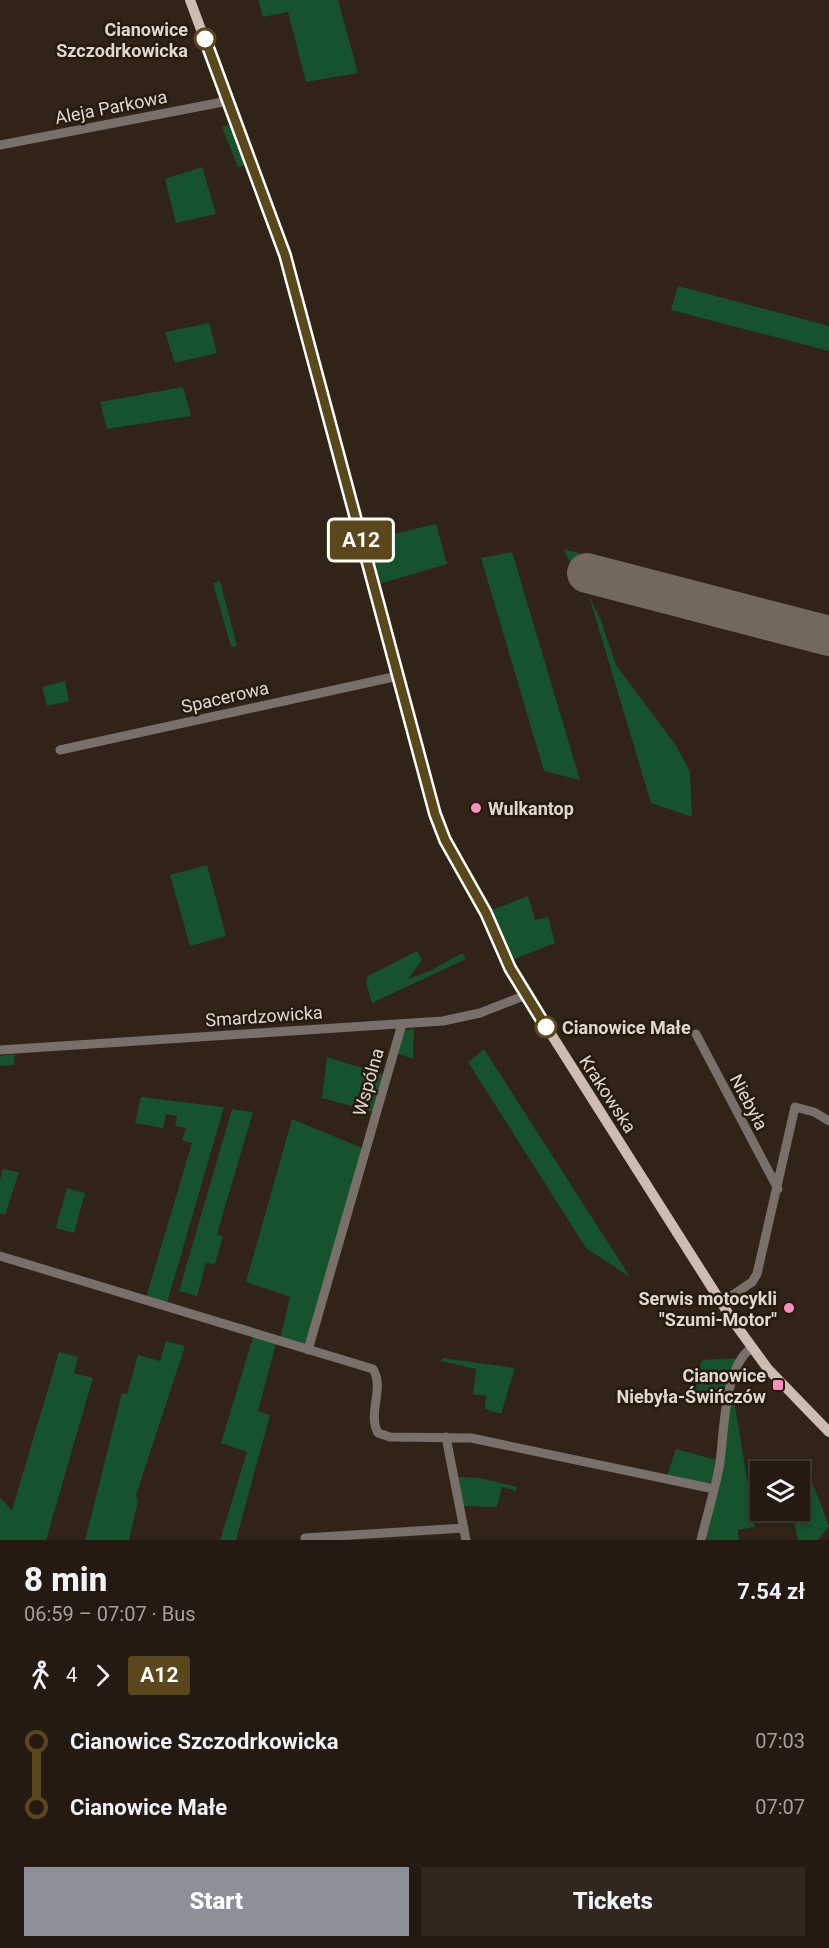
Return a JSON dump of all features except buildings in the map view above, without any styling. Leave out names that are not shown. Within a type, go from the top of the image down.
[{"type":"main road","name":"Krakowska","points":[[190,0],[285,255],[431,801],[445,840],[480,903],[525,995],[721,1303]]},
{"type":"main road","points":[[721,1303],[751,1348],[829,1432]]},
{"type":"street","name":"Aleja Parkowa","points":[[0,145],[228,101]]},
{"type":"street","name":"Spacerowa","points":[[60,750],[398,676]]},
{"type":"street","name":"Smardzowicka","points":[[0,1050],[463,1018],[525,995]]},
{"type":"street","name":"Wspólna","points":[[308,1350],[402,1024]]},
{"type":"street","name":"Niebyła","points":[[696,1034],[776,1187]]},
{"type":"street","points":[[721,1303],[756,1277],[795,1107],[814,1112],[829,1121]]},
{"type":"street","points":[[0,1256],[373,1369],[378,1380],[374,1425],[378,1433],[390,1437],[471,1438],[714,1489]]},
{"type":"street","points":[[701,1540],[720,1465],[729,1392],[744,1356],[751,1348]]},
{"type":"street","points":[[446,1437],[466,1540]]},
{"type":"street","points":[[305,1538],[464,1528]]},
{"type":"green space","points":[[258,0],[338,0],[358,73],[306,82],[288,12],[263,17]]},
{"type":"green space","points":[[231,124],[247,165],[238,167],[222,127]]},
{"type":"green space","points":[[202,167],[216,214],[176,223],[165,179]]},
{"type":"green space","points":[[678,286],[829,326],[829,351],[671,310]]},
{"type":"green space","points":[[209,323],[217,353],[175,363],[165,332]]},
{"type":"green space","points":[[183,387],[191,416],[107,429],[100,402]]},
{"type":"green space","points":[[436,524],[447,564],[376,585],[367,540]]},
{"type":"green space","points":[[563,549],[829,620],[829,652],[584,588]]},
{"type":"green space","points":[[512,552],[580,780],[544,771],[481,558]]},
{"type":"green space","points":[[220,581],[237,646],[231,647],[213,583]]},
{"type":"green space","points":[[589,596],[600,618],[616,665],[677,747],[690,772],[692,817],[651,803]]},
{"type":"green space","points":[[65,681],[69,701],[47,706],[42,687]]},
{"type":"green space","points":[[207,865],[226,936],[190,946],[170,875]]},
{"type":"green space","points":[[528,896],[535,920],[548,917],[555,943],[512,960],[492,910]]},
{"type":"green space","points":[[417,951],[422,960],[408,979],[430,971],[462,953],[466,959],[372,1003],[366,982],[368,976]]},
{"type":"green space","points":[[414,1029],[413,1059],[397,1053],[403,1030]]},
{"type":"green space","points":[[484,1049],[630,1277],[586,1248],[468,1062]]},
{"type":"green space","points":[[15,1054],[14,1065],[0,1066],[0,1056]]},
{"type":"green space","points":[[327,1057],[384,1075],[372,1112],[322,1098]]},
{"type":"green space","points":[[141,1097],[224,1107],[167,1303],[146,1297],[192,1143],[182,1140],[186,1128],[175,1126],[177,1116],[166,1114],[163,1128],[135,1123]]},
{"type":"green space","points":[[232,1109],[253,1112],[217,1234],[223,1236],[215,1264],[206,1263],[197,1296],[179,1291]]},
{"type":"green space","points":[[292,1119],[362,1148],[306,1346],[280,1339],[290,1297],[246,1282]]},
{"type":"green space","points":[[3,1169],[19,1172],[5,1215],[0,1214],[0,1180]]},
{"type":"green space","points":[[67,1188],[85,1193],[74,1233],[56,1228]]},
{"type":"green space","points":[[253,1337],[276,1344],[258,1411],[270,1415],[236,1540],[220,1540],[247,1452],[221,1443]]},
{"type":"green space","points":[[166,1341],[185,1346],[136,1495],[138,1501],[129,1540],[85,1540],[122,1393],[127,1394],[138,1355],[160,1361]]},
{"type":"green space","points":[[59,1352],[78,1357],[74,1373],[93,1378],[46,1540],[0,1540],[0,1498],[12,1510]]},
{"type":"green space","points":[[442,1358],[515,1368],[501,1414],[485,1409],[486,1396],[473,1394],[476,1369],[441,1361]]},
{"type":"green space","points":[[737,1358],[723,1399],[694,1392],[702,1360]]},
{"type":"green space","points":[[732,1388],[750,1497],[750,1521],[754,1521],[755,1527],[738,1530],[739,1540],[707,1540],[705,1531]]},
{"type":"green space","points":[[676,1449],[716,1460],[711,1481],[707,1486],[666,1479]]},
{"type":"green space","points":[[456,1477],[480,1478],[517,1487],[516,1491],[502,1487],[497,1507],[462,1506]]},
{"type":"green space","points":[[810,1477],[829,1526],[818,1540],[798,1540],[794,1521],[810,1521]]},
{"type":"runway","points":[[587,573],[829,636]]},
{"type":"bus line","name":"A12","points":[[205,39],[285,255],[435,814],[445,840],[486,913],[518,984],[546,1027]]},
{"type":"place","name":"Cianowice Szczodrkowicka","points":[[205,39]]},
{"type":"place","name":"Wulkantop","points":[[476,808]]},
{"type":"place","name":"Cianowice Małe","points":[[546,1027]]},
{"type":"place","name":"Serwis motocykli \"Szumi-Motor\"","points":[[789,1308]]},
{"type":"place","name":"Cianowice Niebyła-Świńczów","points":[[778,1385]]}]
